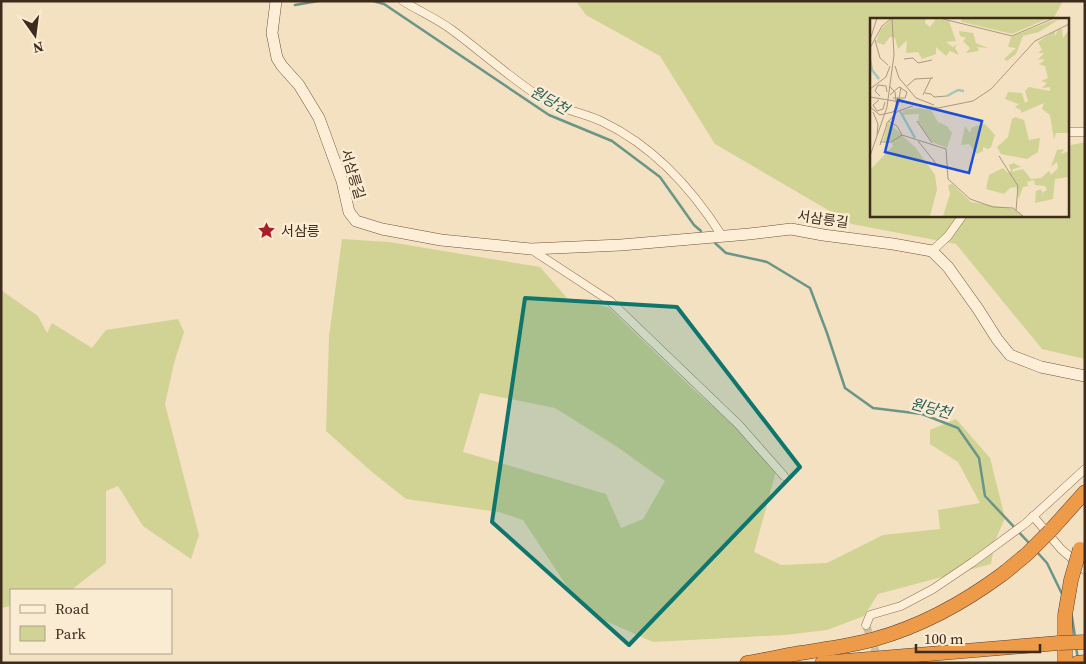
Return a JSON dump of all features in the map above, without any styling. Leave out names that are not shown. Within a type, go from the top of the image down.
[{"type":"highway","points":[[747,663],[874,640],[919,624],[947,610],[973,596],[1027,554],[1085,492]]},
{"type":"highway","points":[[1065,663],[1066,615],[1071,580],[1082,544]]},
{"type":"highway","points":[[822,663],[1085,642]]},
{"type":"highway","points":[[1077,663],[1085,662]]},
{"type":"street","name":"서삼릉길","points":[[276,1],[272,33],[276,58],[299,85],[319,118],[342,181],[349,212],[356,221],[382,229],[442,240],[531,249],[621,244],[791,229],[932,251]]},
{"type":"street","points":[[403,1],[451,29],[541,98],[560,107],[579,112],[603,122],[653,154],[707,212],[722,236]]},
{"type":"street","points":[[1068,132],[1085,132]]},
{"type":"street","points":[[963,216],[948,236],[932,251],[948,267],[978,308],[997,339],[1010,354],[1041,367],[1085,376]]},
{"type":"street","name":"서삼릉길","points":[[531,249],[610,301],[739,425],[784,476]]},
{"type":"street","points":[[866,625],[870,616],[900,606],[932,589],[972,562],[1026,523],[1085,469]]},
{"type":"street","points":[[1033,516],[1061,550],[1085,570]]},
{"type":"highlighted area","points":[[525,298],[677,307],[800,467],[629,645],[492,522]]},
{"type":"green space","points":[[576,1],[1063,1],[1054,18],[870,18],[870,216],[1068,216],[1068,146],[1085,142],[1085,359],[1042,349],[956,244],[852,224],[715,144],[660,56],[586,15]]},
{"type":"green space","points":[[342,239],[389,242],[540,267],[567,298],[608,307],[694,390],[778,464],[754,552],[781,565],[827,563],[883,535],[940,529],[938,510],[980,503],[958,462],[930,444],[930,430],[956,419],[990,458],[1005,518],[995,541],[991,564],[878,594],[864,616],[827,630],[785,635],[653,642],[599,618],[568,588],[523,520],[499,512],[406,499],[326,431],[329,337]],"holes":[[[480,393],[555,408],[616,446],[665,481],[643,519],[621,528],[606,494],[463,452]]]},
{"type":"green space","points":[[1,290],[38,316],[47,333],[52,323],[92,348],[106,330],[178,319],[184,332],[174,363],[165,404],[199,535],[191,559],[143,526],[118,486],[106,491],[106,563],[72,589],[10,589],[10,606],[1,608]]},
{"type":"waterway","name":"원당천","points":[[295,5],[318,1]]},
{"type":"waterway","name":"원당천","points":[[373,1],[384,4],[549,115],[612,141],[660,177],[694,225],[701,231]]},
{"type":"waterway","name":"원당천","points":[[715,243],[726,253],[767,262],[810,288],[845,388],[873,408],[922,414],[958,428],[979,458],[985,496],[1030,544]]},
{"type":"waterway","name":"원당천","points":[[1037,552],[1047,563],[1063,596]]},
{"type":"waterway","name":"원당천","points":[[1072,617],[1075,637]]},
{"type":"waterway","name":"원당천","points":[[1076,647],[1078,659]]},
{"type":"tunnel","points":[[866,625],[879,661]]},
{"type":"place","name":"서삼릉","points":[[267,231]]}]
